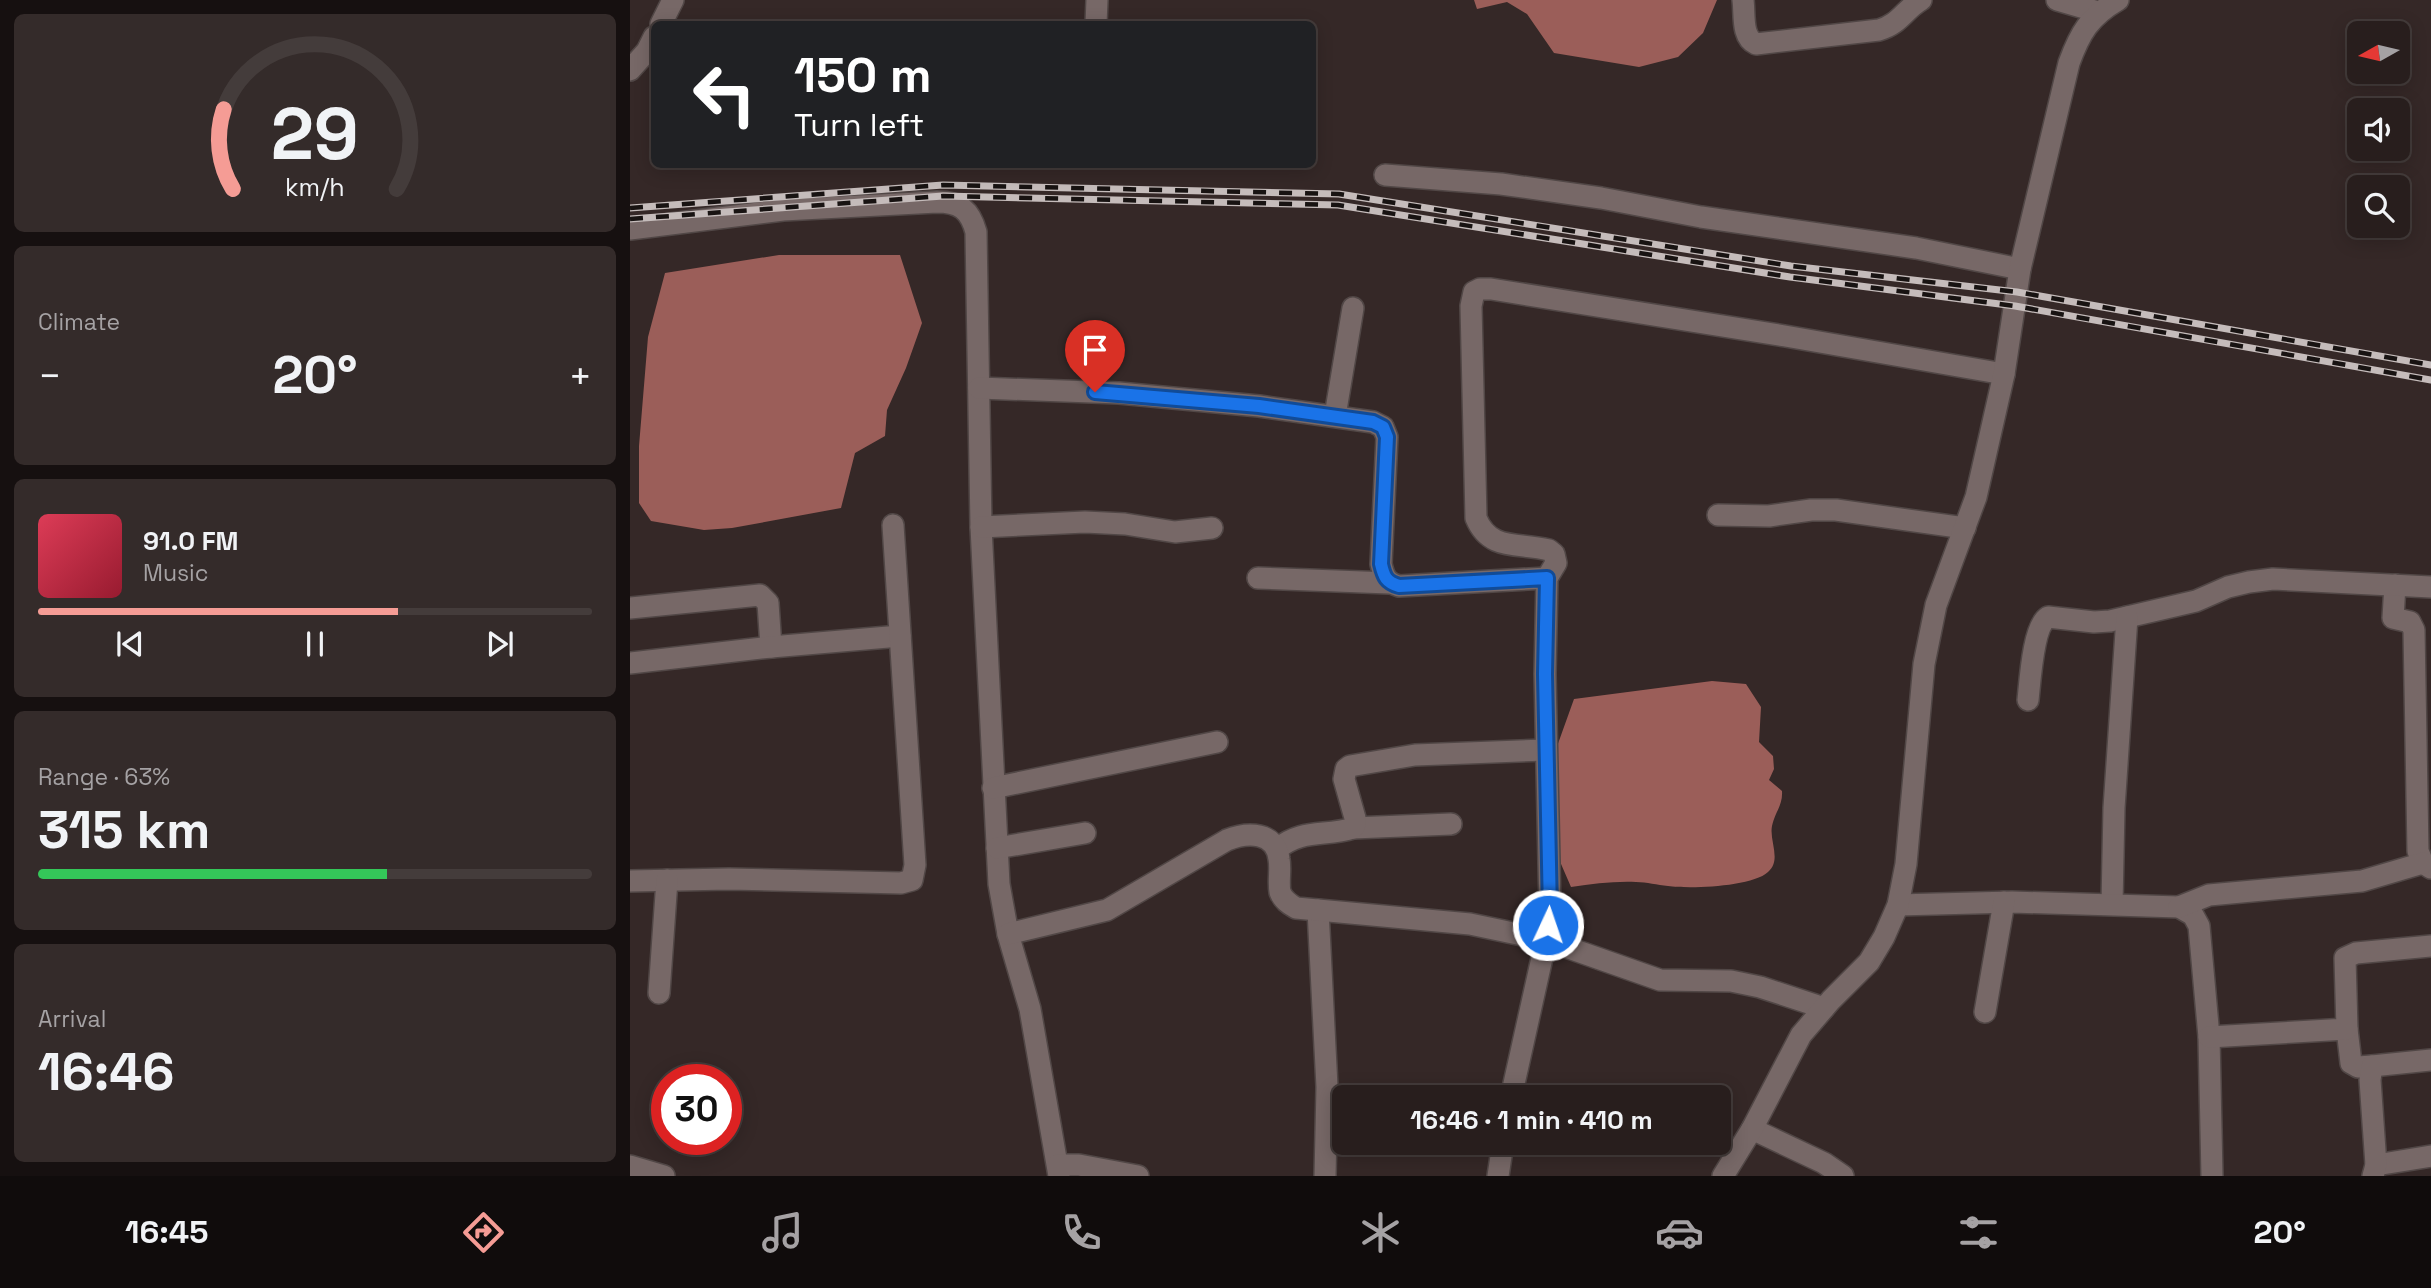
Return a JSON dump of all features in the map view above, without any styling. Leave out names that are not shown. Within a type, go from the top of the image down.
[{"type":"street","points":[[662,21],[673,0]]},
{"type":"street","points":[[1096,21],[1097,0]]},
{"type":"street","points":[[1744,0],[1746,33],[1751,42],[1756,44],[1879,30],[1892,26],[1921,0]]},
{"type":"street","points":[[2057,0],[2098,12]]},
{"type":"street","points":[[1723,1176],[1752,1129],[1801,1035],[1869,962],[1898,905],[1907,852],[1924,664],[1936,605],[1976,497],[2004,374],[2020,270],[2069,63],[2078,36],[2098,12],[2118,0]]},
{"type":"street","points":[[630,71],[651,43]]},
{"type":"street","points":[[1385,175],[1501,184],[1601,198],[1701,217],[1916,248],[2020,270]]},
{"type":"street","points":[[630,229],[783,210],[954,202],[967,210],[976,232],[981,527],[993,788],[1001,896],[1008,934],[1030,1009],[1059,1170],[1079,1165],[1138,1176]]},
{"type":"street","points":[[1514,1085],[1550,911],[1545,674],[1547,578],[1556,563],[1554,554],[1549,550],[1501,543],[1489,538],[1476,518],[1471,306],[1474,292],[1480,289],[1785,336],[2004,374]]},
{"type":"street","points":[[1335,416],[1353,308]]},
{"type":"street","points":[[979,388],[1119,393],[1259,406],[1373,422],[1383,427],[1387,437],[1381,564],[1384,577],[1389,583]]},
{"type":"street","points":[[1718,515],[1769,516],[1811,510],[1836,510],[1965,528]]},
{"type":"street","points":[[981,527],[1084,522],[1125,524],[1175,532],[1212,528]]},
{"type":"street","points":[[630,881],[766,879],[901,883],[912,880],[915,865],[892,525]]},
{"type":"street","points":[[1258,578],[1389,583],[1399,586],[1547,578]]},
{"type":"street","points":[[2028,700],[2042,620],[2054,617],[2094,622],[2127,617],[2142,611],[2196,601],[2228,587],[2273,579],[2431,587]]},
{"type":"street","points":[[2179,908],[2209,895],[2362,881],[2427,865],[2418,851],[2414,630],[2410,622],[2393,618],[2395,586]]},
{"type":"street","points":[[630,608],[760,595],[768,603],[771,646]]},
{"type":"street","points":[[2112,904],[2114,808],[2127,617]]},
{"type":"street","points":[[630,663],[771,646],[900,636]]},
{"type":"street","points":[[993,788],[1217,742]]},
{"type":"street","points":[[1353,828],[1354,818],[1344,779],[1346,769],[1350,766],[1415,755],[1546,750]]},
{"type":"street","points":[[1278,849],[1309,833],[1353,828],[1451,824]]},
{"type":"street","points":[[997,848],[1085,833]]},
{"type":"street","points":[[1008,934],[1107,910],[1238,836],[1262,836],[1271,840],[1278,849],[1280,893],[1287,903],[1296,908],[1470,924],[1546,940],[1660,979],[1731,981],[1760,987],[1824,1008]]},
{"type":"street","points":[[659,993],[667,880]]},
{"type":"street","points":[[1898,905],[2004,902],[2112,904],[2179,908],[2193,915],[2199,926],[2209,1037],[2212,1176]]},
{"type":"street","points":[[1985,1012],[2004,902]]},
{"type":"street","points":[[1318,910],[1327,1087],[1325,1176]]},
{"type":"street","points":[[2431,946],[2356,953],[2345,958],[2343,964],[2351,1063],[2358,1068],[2431,1060]]},
{"type":"street","points":[[2209,1037],[2347,1029]]},
{"type":"street","points":[[2372,1066],[2374,1171],[2431,1156]]},
{"type":"street","points":[[1752,1129],[1824,1163],[1843,1176]]},
{"type":"street","points":[[1498,1176],[1501,1155]]},
{"type":"street","points":[[630,1166],[664,1176]]},
{"type":"shaded area","points":[[1474,0],[1717,0],[1703,33],[1678,57],[1639,67],[1554,53],[1527,14],[1507,2],[1477,9]]},
{"type":"shaded area","points":[[779,255],[900,255],[922,323],[887,410],[885,436],[855,453],[841,508],[732,528],[704,530],[651,521],[639,503],[639,446],[648,337],[665,273]]},
{"type":"shaded area","points":[[1712,681],[1746,684],[1761,707],[1759,742],[1773,756],[1774,769],[1769,780],[1782,791],[1772,826],[1775,856],[1772,867],[1760,877],[1720,886],[1678,887],[1628,882],[1571,887],[1558,857],[1555,752],[1574,699]]},
{"type":"railway","points":[[630,208],[943,185],[1339,194],[1791,266],[2017,292],[2431,365]]},
{"type":"railway","points":[[630,219],[943,196],[1338,205],[1790,277],[2015,306],[2431,380]]},
{"type":"route","points":[[1095,392],[1259,406],[1373,422],[1383,427],[1387,437],[1381,564],[1384,577],[1389,583],[1399,586],[1547,578],[1545,674],[1550,911],[1548,925]]}]
